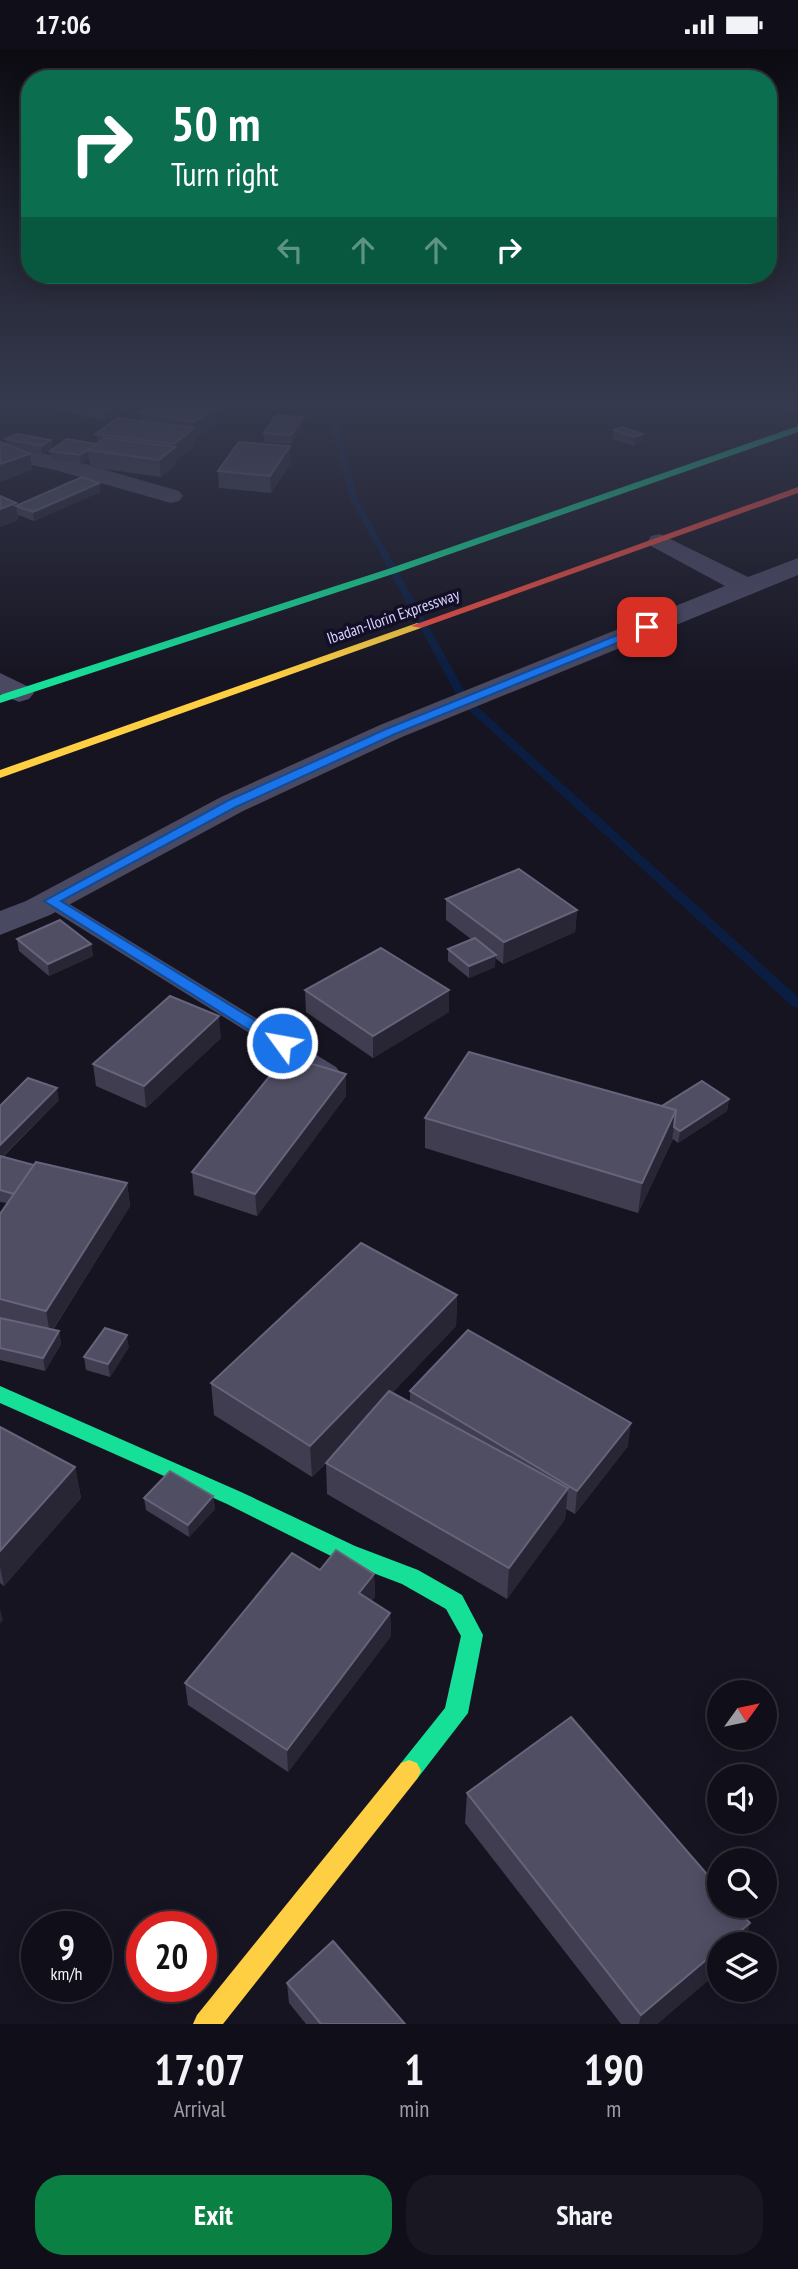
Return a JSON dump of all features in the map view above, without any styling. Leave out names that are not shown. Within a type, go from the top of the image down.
[{"type":"main road","points":[[6,691],[392,571],[603,497]]},
{"type":"main road","name":"Ibadan-Ilorin Expressway","points":[[0,774],[779,497]]},
{"type":"main road","points":[[0,1394],[234,1498],[347,1553],[410,1577],[454,1602],[472,1635],[456,1713],[206,2024]]},
{"type":"street","points":[[660,541],[745,586]]},
{"type":"street","points":[[0,925],[51,901],[232,804],[342,753],[798,566]]},
{"type":"lane","points":[[51,901],[328,1072]]},
{"type":"building","points":[[0,497],[16,503],[0,509]]},
{"type":"building","points":[[36,497],[67,497],[33,512],[16,506]]},
{"type":"building","points":[[519,869],[577,910],[504,942],[446,899]]},
{"type":"building","points":[[60,920],[91,944],[48,964],[17,939]]},
{"type":"building","points":[[475,938],[496,955],[469,966],[448,949]]},
{"type":"building","points":[[381,948],[449,990],[373,1036],[305,990]]},
{"type":"building","points":[[170,996],[219,1016],[144,1086],[93,1064]]},
{"type":"building","points":[[469,1052],[676,1110],[642,1183],[425,1118]]},
{"type":"building","points":[[286,1056],[346,1074],[255,1194],[192,1172]]},
{"type":"building","points":[[28,1078],[57,1088],[0,1145],[0,1106]]},
{"type":"building","points":[[702,1081],[729,1099],[680,1131],[674,1127],[676,1110],[662,1106]]},
{"type":"building","points":[[0,1156],[34,1165],[14,1194],[0,1190]]},
{"type":"building","points":[[36,1162],[127,1183],[46,1311],[0,1299],[0,1214]]},
{"type":"building","points":[[361,1243],[457,1295],[310,1446],[211,1383]]},
{"type":"building","points":[[0,1318],[59,1331],[43,1358],[0,1348]]},
{"type":"building","points":[[105,1328],[127,1335],[108,1364],[84,1357]]},
{"type":"building","points":[[468,1330],[631,1423],[577,1491],[410,1391]]},
{"type":"building","points":[[389,1391],[568,1488],[509,1568],[326,1463]]},
{"type":"building","points":[[0,1427],[75,1467],[0,1551]]},
{"type":"building","points":[[170,1471],[213,1496],[188,1525],[144,1498]]},
{"type":"building","points":[[336,1550],[374,1574],[359,1593],[390,1613],[287,1750],[185,1683],[292,1553],[320,1570]]},
{"type":"building","points":[[571,1717],[707,1874],[707,1918],[745,1918],[750,1923],[739,1932],[707,1932],[707,1959],[641,2015],[467,1793]]},
{"type":"building","points":[[333,1941],[405,2024],[321,2024],[287,1983]]},
{"type":"waterway","points":[[354,497],[465,701],[798,1004]]},
{"type":"traffic: fast","points":[[0,699],[392,571],[603,497]]},
{"type":"traffic: fast","points":[[0,1394],[234,1498],[347,1553],[410,1577],[454,1602],[472,1635],[456,1713],[409,1771]]},
{"type":"traffic: slow","points":[[0,774],[417,626]]},
{"type":"traffic: slow","points":[[206,2024],[409,1771]]},
{"type":"traffic: jam","points":[[417,626],[778,497]]},
{"type":"route","points":[[282,1043],[51,901],[232,804],[391,731],[647,627]]}]
